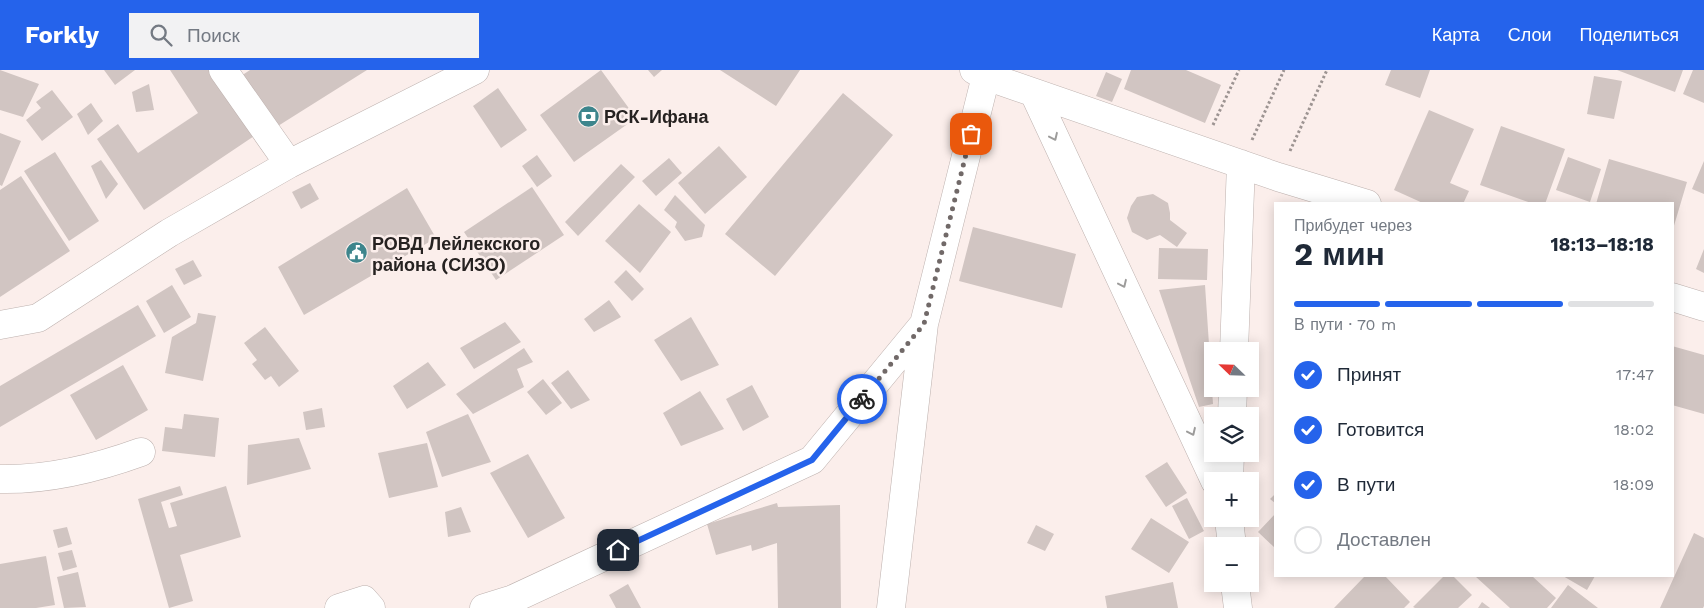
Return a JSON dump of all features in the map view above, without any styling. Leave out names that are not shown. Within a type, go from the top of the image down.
[{"type":"street","points":[[223,70],[289,164]]},
{"type":"street","points":[[0,325],[38,318],[169,233],[289,164],[475,70]]},
{"type":"street","points":[[891,608],[924,324],[980,73],[1241,164],[1361,202]]},
{"type":"street","points":[[1034,93],[1211,472]]},
{"type":"street","points":[[1234,342],[1241,164]]},
{"type":"street","points":[[1674,298],[1704,307]]},
{"type":"street","points":[[484,608],[513,600],[812,460],[924,324]]},
{"type":"street","points":[[0,479],[22,479],[106,464],[141,452]]},
{"type":"street","points":[[1237,592],[1238,608]]},
{"type":"street","points":[[339,608],[364,600],[371,608]]},
{"type":"path","points":[[1202,150],[1239,70]]},
{"type":"path","points":[[1241,164],[1284,70]]},
{"type":"path","points":[[1278,176],[1327,70]]},
{"type":"building","points":[[0,70],[39,84],[23,117],[0,110]]},
{"type":"building","points":[[104,70],[135,70],[115,85]]},
{"type":"building","points":[[170,70],[215,70],[257,134],[144,210],[97,139],[118,124],[138,153],[198,113]]},
{"type":"building","points":[[250,70],[367,70],[270,131],[238,78]]},
{"type":"building","name":"РСК-Ифана","points":[[601,70],[636,118],[574,162],[540,115]]},
{"type":"building","points":[[648,70],[662,70],[654,77]]},
{"type":"building","points":[[720,70],[800,70],[776,106]]},
{"type":"building","points":[[1131,70],[1186,70],[1221,85],[1205,123],[1124,89]]},
{"type":"building","points":[[1391,70],[1430,70],[1420,98],[1385,85]]},
{"type":"building","points":[[1617,70],[1683,70],[1675,92]]},
{"type":"building","points":[[1693,70],[1704,70],[1704,103],[1683,94]]},
{"type":"building","points":[[1106,72],[1122,79],[1112,102],[1096,96]]},
{"type":"building","points":[[1594,76],[1622,81],[1614,119],[1587,114]]},
{"type":"building","points":[[149,84],[154,110],[136,112],[132,92]]},
{"type":"building","points":[[498,88],[527,130],[501,148],[473,106]]},
{"type":"building","points":[[52,90],[73,117],[42,141],[26,120],[41,108],[36,102]]},
{"type":"building","points":[[843,93],[893,135],[775,276],[725,234]]},
{"type":"building","points":[[91,103],[103,121],[88,135],[77,114]]},
{"type":"building","points":[[1429,110],[1474,129],[1450,183],[1469,191],[1464,202],[1421,202],[1394,190]]},
{"type":"building","points":[[1501,126],[1565,149],[1546,202],[1528,202],[1480,185]]},
{"type":"building","points":[[0,133],[21,141],[2,186],[0,185]]},
{"type":"building","points":[[719,146],[747,177],[705,214],[678,183]]},
{"type":"building","points":[[55,152],[99,221],[69,241],[24,171]]},
{"type":"building","points":[[537,155],[552,176],[537,187],[522,166]]},
{"type":"building","points":[[1568,157],[1601,169],[1590,202],[1556,190]]},
{"type":"building","points":[[669,158],[682,173],[656,196],[642,181]]},
{"type":"building","points":[[1609,159],[1687,182],[1674,226],[1674,202],[1597,202]]},
{"type":"building","points":[[101,160],[118,184],[106,199],[91,166]]},
{"type":"building","points":[[1704,161],[1704,194],[1692,189]]},
{"type":"building","points":[[621,164],[635,177],[578,236],[565,222]]},
{"type":"building","points":[[21,176],[70,251],[0,297],[0,190]]},
{"type":"building","points":[[310,183],[319,199],[301,209],[292,192]]},
{"type":"building","points":[[532,187],[564,235],[496,280],[464,232]]},
{"type":"building","name":"РОВД Лейлекского района (СИЗО)","points":[[407,188],[436,238],[304,315],[278,267]]},
{"type":"building","points":[[1153,194],[1168,203],[1170,220],[1187,233],[1177,247],[1160,235],[1147,240],[1132,232],[1127,218],[1131,206],[1137,197]]},
{"type":"building","points":[[675,195],[705,225],[702,237],[685,241],[675,227],[677,222],[664,210]]},
{"type":"building","points":[[639,204],[671,232],[640,273],[605,241]]},
{"type":"building","points":[[973,227],[1076,254],[1062,308],[959,281]]},
{"type":"building","points":[[1159,248],[1208,249],[1207,280],[1158,279]]},
{"type":"building","points":[[1704,249],[1704,273],[1696,269]]},
{"type":"building","points":[[193,260],[202,276],[184,285],[175,269]]},
{"type":"building","points":[[626,270],[644,289],[632,301],[614,282]]},
{"type":"building","points":[[172,285],[191,317],[164,333],[146,301]]},
{"type":"building","points":[[1205,285],[1209,342],[1204,342],[1204,398],[1213,398],[1213,404],[1199,407],[1159,290]]},
{"type":"building","points":[[609,300],[621,317],[594,332],[584,319]]},
{"type":"building","points":[[138,305],[156,336],[0,427],[0,386]]},
{"type":"building","points":[[198,313],[216,316],[203,381],[165,373],[172,337],[196,323]]},
{"type":"building","points":[[691,317],[719,365],[681,381],[654,340]]},
{"type":"building","points":[[505,322],[521,342],[474,369],[460,348]]},
{"type":"building","points":[[265,327],[299,371],[279,387],[271,376],[265,380],[252,364],[257,360],[244,343]]},
{"type":"building","points":[[1674,347],[1704,355],[1704,414],[1674,406]]},
{"type":"building","points":[[524,348],[533,362],[517,369],[524,387],[473,414],[456,394]]},
{"type":"building","points":[[428,362],[446,385],[407,409],[393,386]]},
{"type":"building","points":[[123,365],[148,410],[96,440],[70,395]]},
{"type":"building","points":[[568,370],[590,400],[571,409],[551,383]]},
{"type":"building","points":[[543,379],[562,403],[546,415],[527,392]]},
{"type":"building","points":[[752,385],[769,417],[743,431],[726,399]]},
{"type":"building","points":[[700,391],[724,429],[681,446],[663,413]]},
{"type":"building","points":[[322,408],[325,427],[306,430],[303,412]]},
{"type":"building","points":[[184,414],[219,418],[215,457],[162,451],[165,427],[182,429]]},
{"type":"building","points":[[468,414],[491,462],[442,477],[426,432]]},
{"type":"building","points":[[299,438],[311,469],[247,485],[248,445]]},
{"type":"building","points":[[427,443],[438,487],[389,498],[378,453]]},
{"type":"building","points":[[528,454],[565,518],[528,538],[490,473]]},
{"type":"building","points":[[1167,462],[1187,493],[1166,507],[1145,476]]},
{"type":"building","points":[[180,486],[183,495],[161,502],[169,528],[177,526],[170,503],[226,486],[241,537],[180,555],[193,601],[169,608],[138,499]]},
{"type":"building","points":[[1187,498],[1204,531],[1189,539],[1172,506]]},
{"type":"building","points":[[777,503],[778,507],[840,505],[841,608],[778,608],[777,543],[752,551],[751,545],[716,555],[707,524]]},
{"type":"building","points":[[461,507],[471,532],[448,537],[445,512]]},
{"type":"building","points":[[1274,515],[1274,547],[1258,532]]},
{"type":"building","points":[[1151,518],[1189,542],[1169,573],[1131,549]]},
{"type":"building","points":[[1036,525],[1054,534],[1045,551],[1027,543]]},
{"type":"building","points":[[67,527],[72,544],[58,548],[53,530]]},
{"type":"building","points":[[1694,533],[1704,538],[1704,606],[1703,608],[1660,608]]},
{"type":"building","points":[[72,550],[77,567],[63,571],[58,553]]},
{"type":"building","points":[[46,556],[55,605],[36,608],[0,608],[0,564]]},
{"type":"building","points":[[78,572],[86,607],[64,608],[57,577]]},
{"type":"building","points":[[1364,577],[1386,577],[1410,602],[1404,608],[1334,608]]},
{"type":"building","points":[[1443,577],[1454,577],[1472,595],[1458,608],[1413,607]]},
{"type":"building","points":[[1476,577],[1533,577],[1556,598],[1547,608],[1510,608]]},
{"type":"building","points":[[1565,577],[1594,577],[1587,590]]},
{"type":"building","points":[[1173,582],[1178,608],[1107,608],[1105,596]]},
{"type":"building","points":[[628,584],[641,608],[616,608],[609,595]]},
{"type":"building","points":[[1568,585],[1598,608],[1551,608]]},
{"type":"building","points":[[1482,602],[1490,608],[1478,608]]},
{"type":"way so far","points":[[862,399],[924,324],[971,134]]},
{"type":"place","name":"РСК-Ифана","points":[[588,116]]},
{"type":"place","name":"РОВД Лейлекского района (СИЗО)","points":[[356,253]]},
{"type":"route","points":[[618,550],[812,460],[862,399]]}]
